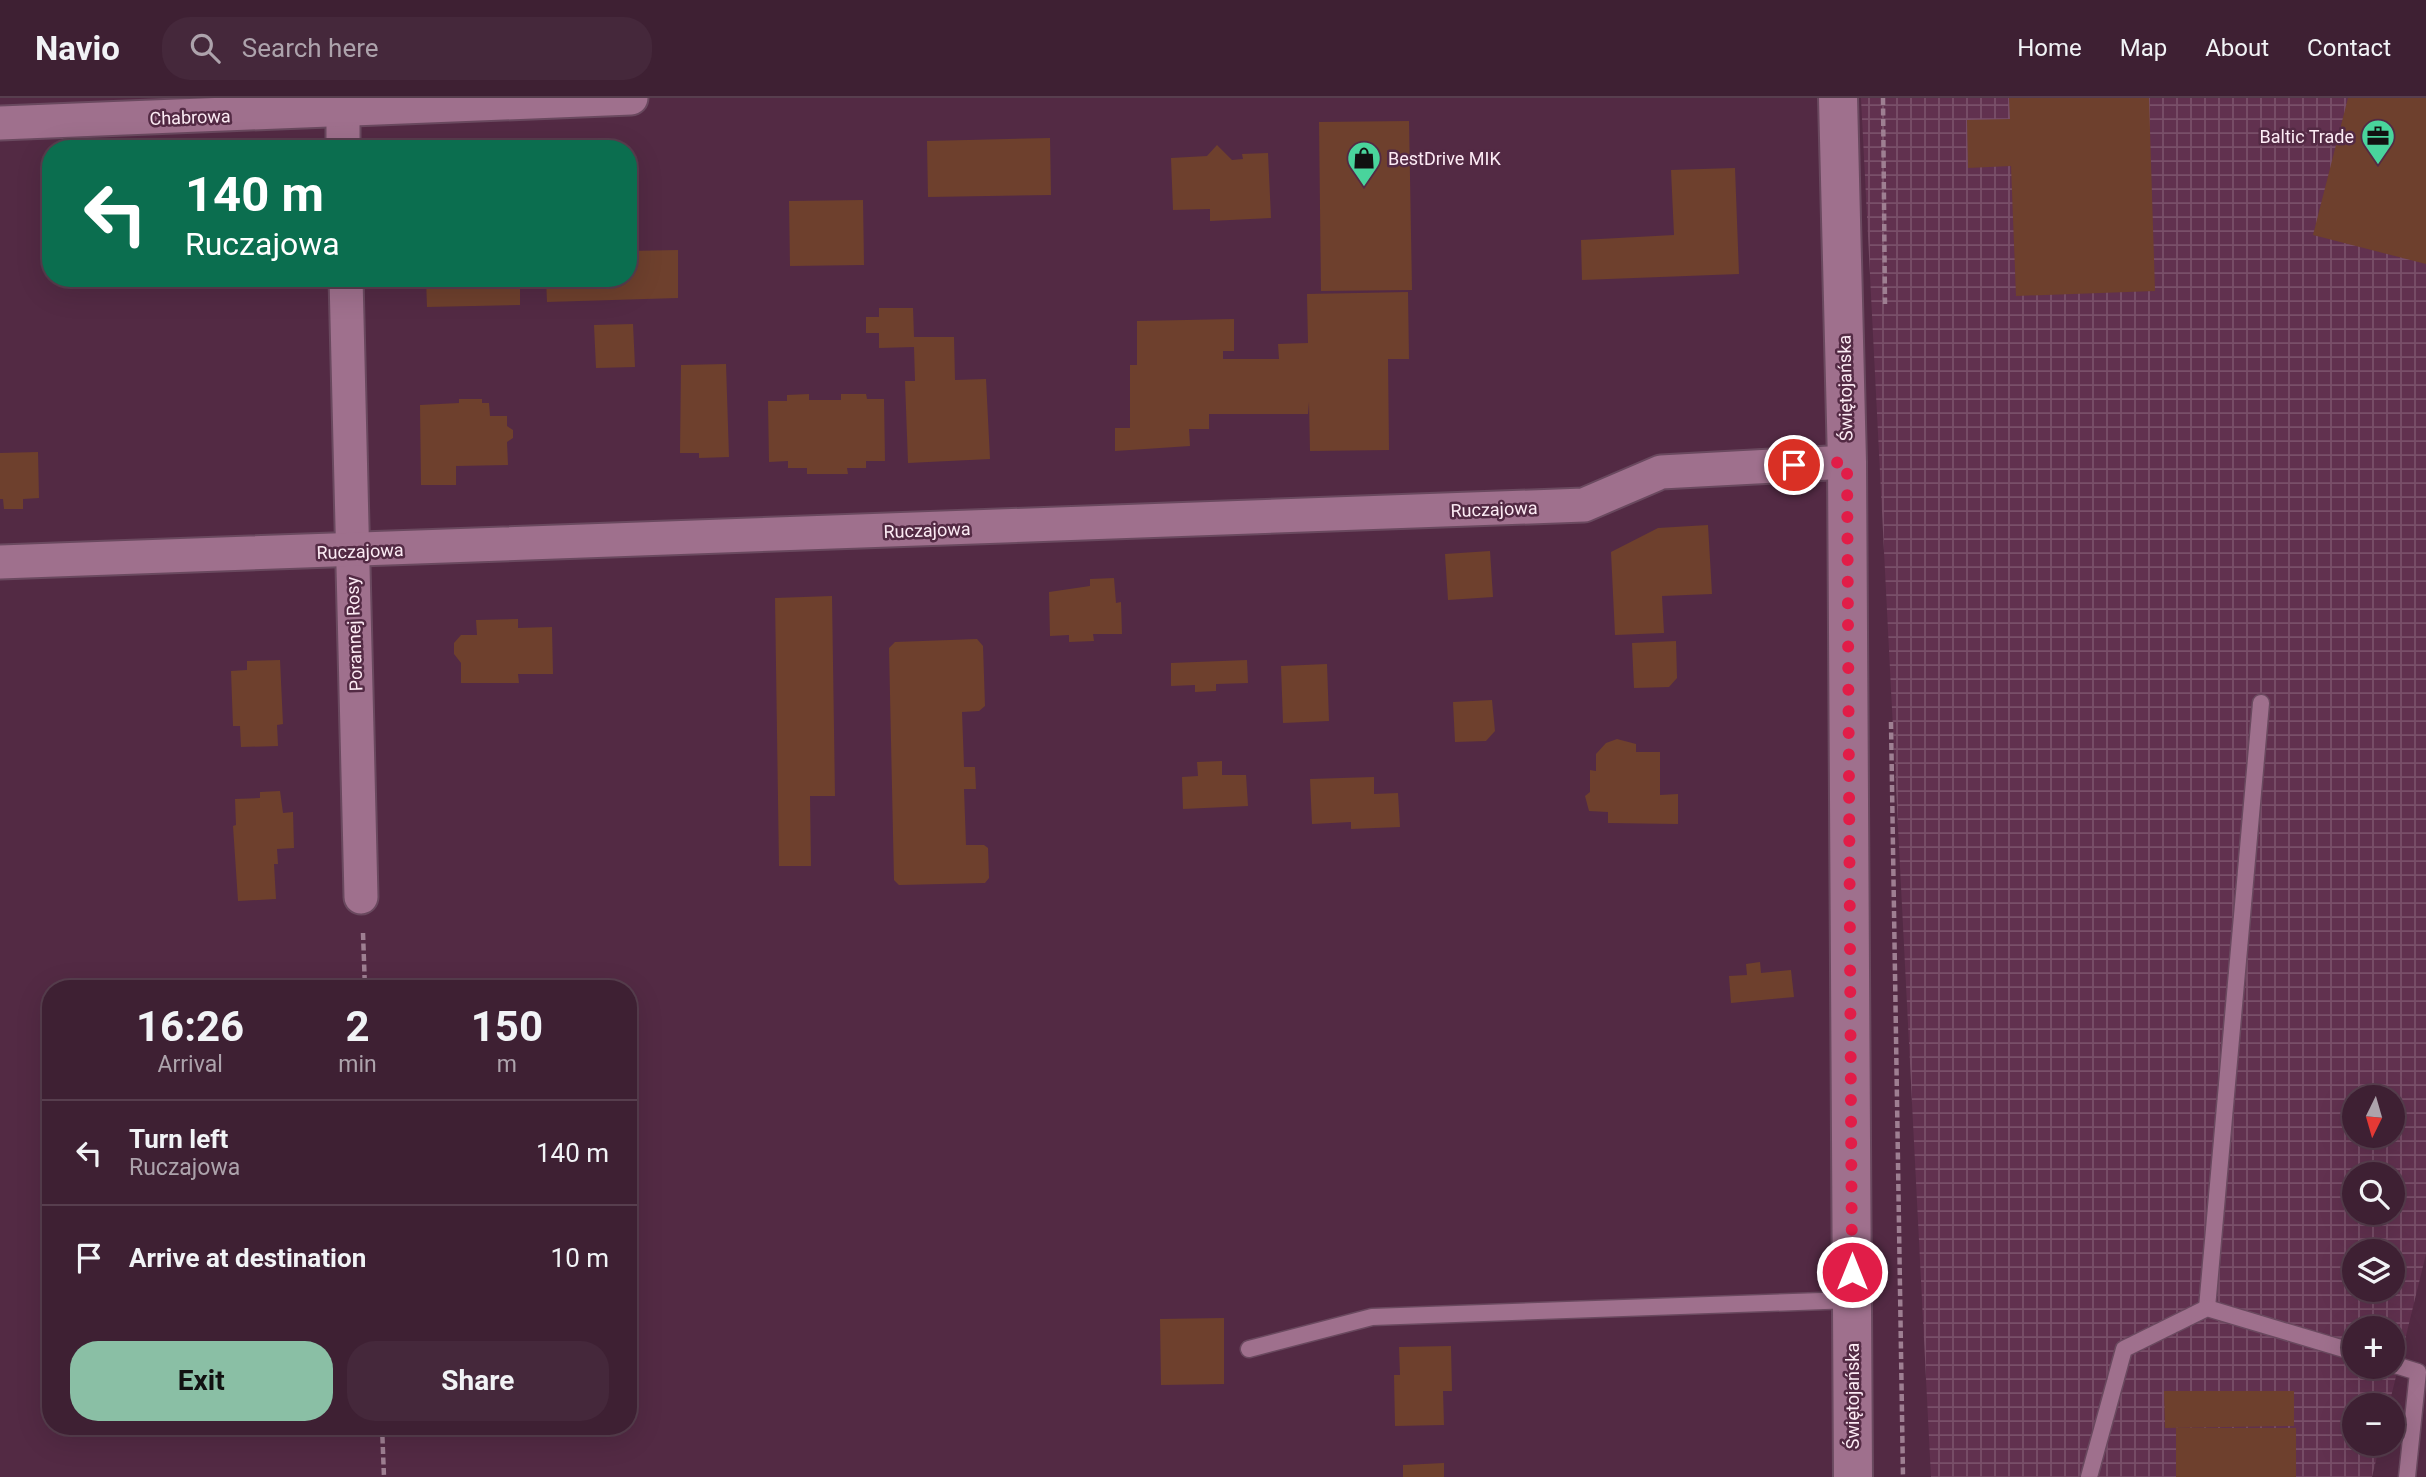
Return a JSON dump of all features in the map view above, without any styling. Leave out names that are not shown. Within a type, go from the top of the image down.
[{"type":"street","name":"Chabrowa","points":[[0,123],[343,105],[631,98]]},
{"type":"street","name":"Świętojańska","points":[[1838,98],[1847,462],[1853,1477]]},
{"type":"street","points":[[343,105],[343,140]]},
{"type":"street","name":"Porannej Rosy","points":[[346,287],[362,897]]},
{"type":"street","name":"Ruczajowa","points":[[0,562],[1584,505],[1661,472],[1847,462]]},
{"type":"lane","points":[[2207,1308],[2261,704]]},
{"type":"lane","points":[[1249,1349],[1372,1317],[1852,1300]]},
{"type":"lane","points":[[2089,1477],[2123,1349],[2207,1308],[2342,1348]]},
{"type":"lane","points":[[2405,1368],[2418,1372],[2407,1477]]},
{"type":"path","points":[[1883,98],[1885,316]]},
{"type":"path","points":[[1890,715],[1903,1477]]},
{"type":"path","points":[[362,897],[365,980]]},
{"type":"path","points":[[382,1435],[384,1477]]},
{"type":"shaded area","points":[[1861,98],[2426,98],[2426,1254],[2405,1340],[2405,1316],[2342,1316],[2342,1379],[2395,1379],[2392,1393],[2342,1393],[2342,1456],[2377,1456],[2372,1477],[1931,1477]]},
{"type":"building","points":[[2009,98],[2149,98],[2155,291],[2016,296],[2011,166],[1968,168],[1967,120],[2010,119]]},
{"type":"building","name":"Baltic Trade","points":[[2348,98],[2426,98],[2426,264],[2313,235]]},
{"type":"building","points":[[1409,121],[1412,290],[1321,291],[1319,122]]},
{"type":"building","points":[[1050,138],[1051,195],[928,197],[927,141]]},
{"type":"building","points":[[1217,145],[1232,160],[1243,159],[1242,154],[1268,153],[1271,218],[1210,221],[1210,209],[1173,210],[1171,158],[1207,156]]},
{"type":"building","points":[[1735,168],[1739,274],[1582,280],[1581,240],[1674,235],[1671,170]]},
{"type":"building","points":[[863,200],[864,265],[790,266],[789,201]]},
{"type":"building","points":[[678,250],[678,298],[547,302],[546,287],[637,287],[637,251]]},
{"type":"building","points":[[426,287],[520,287],[520,305],[427,307]]},
{"type":"building","points":[[1408,292],[1409,359],[1388,359],[1389,450],[1310,451],[1309,402],[1308,414],[1209,414],[1209,429],[1189,429],[1190,446],[1115,451],[1115,428],[1130,428],[1130,365],[1137,365],[1137,321],[1234,319],[1234,351],[1223,351],[1223,359],[1279,359],[1278,344],[1308,343],[1307,294]]},
{"type":"building","points":[[879,308],[913,308],[914,337],[954,337],[955,380],[986,379],[990,459],[908,463],[905,381],[915,381],[914,347],[879,348],[879,333],[866,333],[866,317],[879,317]]},
{"type":"building","points":[[633,324],[635,367],[596,368],[594,325]]},
{"type":"building","points":[[726,364],[729,457],[699,458],[699,453],[680,453],[681,365]]},
{"type":"building","points":[[809,394],[809,400],[841,400],[841,394],[866,394],[867,399],[884,399],[885,461],[866,461],[866,468],[847,468],[848,474],[807,474],[807,468],[788,468],[788,461],[769,462],[768,401],[787,401],[787,395]]},
{"type":"building","points":[[459,399],[482,399],[482,403],[489,403],[490,416],[507,416],[507,426],[513,430],[513,438],[507,442],[508,465],[456,466],[456,485],[421,485],[420,405],[459,403]]},
{"type":"building","points":[[38,452],[39,498],[23,499],[23,509],[4,509],[3,499],[0,499],[0,453]]},
{"type":"building","points":[[1708,525],[1712,594],[1662,596],[1664,633],[1615,635],[1611,552],[1658,528]]},
{"type":"building","points":[[1490,551],[1493,597],[1448,600],[1445,554]]},
{"type":"building","points":[[1114,578],[1116,603],[1121,602],[1122,634],[1093,634],[1094,641],[1069,642],[1069,635],[1050,636],[1049,592],[1090,586],[1090,579]]},
{"type":"building","points":[[832,596],[835,796],[810,796],[811,866],[779,866],[775,598]]},
{"type":"building","points":[[518,619],[518,628],[552,627],[553,674],[518,674],[519,683],[461,683],[461,663],[454,654],[454,643],[461,635],[477,635],[476,620]]},
{"type":"building","points":[[977,639],[983,646],[985,706],[979,711],[962,712],[964,767],[975,767],[976,789],[964,789],[966,845],[984,845],[988,848],[989,878],[985,883],[899,885],[894,880],[889,648],[895,642]]},
{"type":"building","points":[[1676,641],[1677,678],[1669,687],[1634,688],[1632,643]]},
{"type":"building","points":[[280,660],[283,724],[277,725],[278,746],[241,747],[240,726],[233,726],[231,671],[247,670],[247,661]]},
{"type":"building","points":[[1247,660],[1248,683],[1216,684],[1216,691],[1195,692],[1195,685],[1171,686],[1171,663]]},
{"type":"building","points":[[1327,664],[1329,721],[1283,723],[1281,666]]},
{"type":"building","points":[[1492,700],[1495,731],[1486,741],[1455,742],[1453,702]]},
{"type":"building","points":[[1617,739],[1636,744],[1636,752],[1660,752],[1660,795],[1678,794],[1678,824],[1608,823],[1608,812],[1589,811],[1585,796],[1590,792],[1590,770],[1596,771],[1596,754],[1606,743]]},
{"type":"building","points":[[1222,761],[1222,775],[1246,775],[1248,806],[1183,809],[1182,777],[1198,776],[1197,762]]},
{"type":"building","points":[[1374,777],[1374,794],[1398,793],[1400,827],[1351,829],[1351,822],[1312,824],[1310,779]]},
{"type":"building","points":[[280,791],[283,813],[293,812],[294,848],[277,849],[278,864],[274,864],[276,899],[238,901],[233,826],[236,825],[235,799],[260,798],[260,792]]},
{"type":"building","points":[[1760,962],[1761,973],[1791,970],[1794,997],[1731,1003],[1729,976],[1747,975],[1746,964]]},
{"type":"building","points":[[1224,1318],[1224,1384],[1161,1385],[1160,1319]]},
{"type":"building","points":[[1451,1346],[1452,1391],[1443,1391],[1444,1425],[1395,1426],[1394,1375],[1400,1375],[1399,1347]]},
{"type":"building","points":[[2164,1391],[2294,1391],[2294,1426],[2165,1428]]},
{"type":"building","points":[[2176,1428],[2296,1428],[2296,1477],[2176,1477]]},
{"type":"building","points":[[1444,1463],[1444,1477],[1403,1477],[1403,1465]]},
{"type":"place","name":"Baltic Trade","points":[[2378,166]]},
{"type":"place","name":"BestDrive MIK","points":[[1364,188]]},
{"type":"route","points":[[1794,465],[1847,462],[1852,1272]]}]
